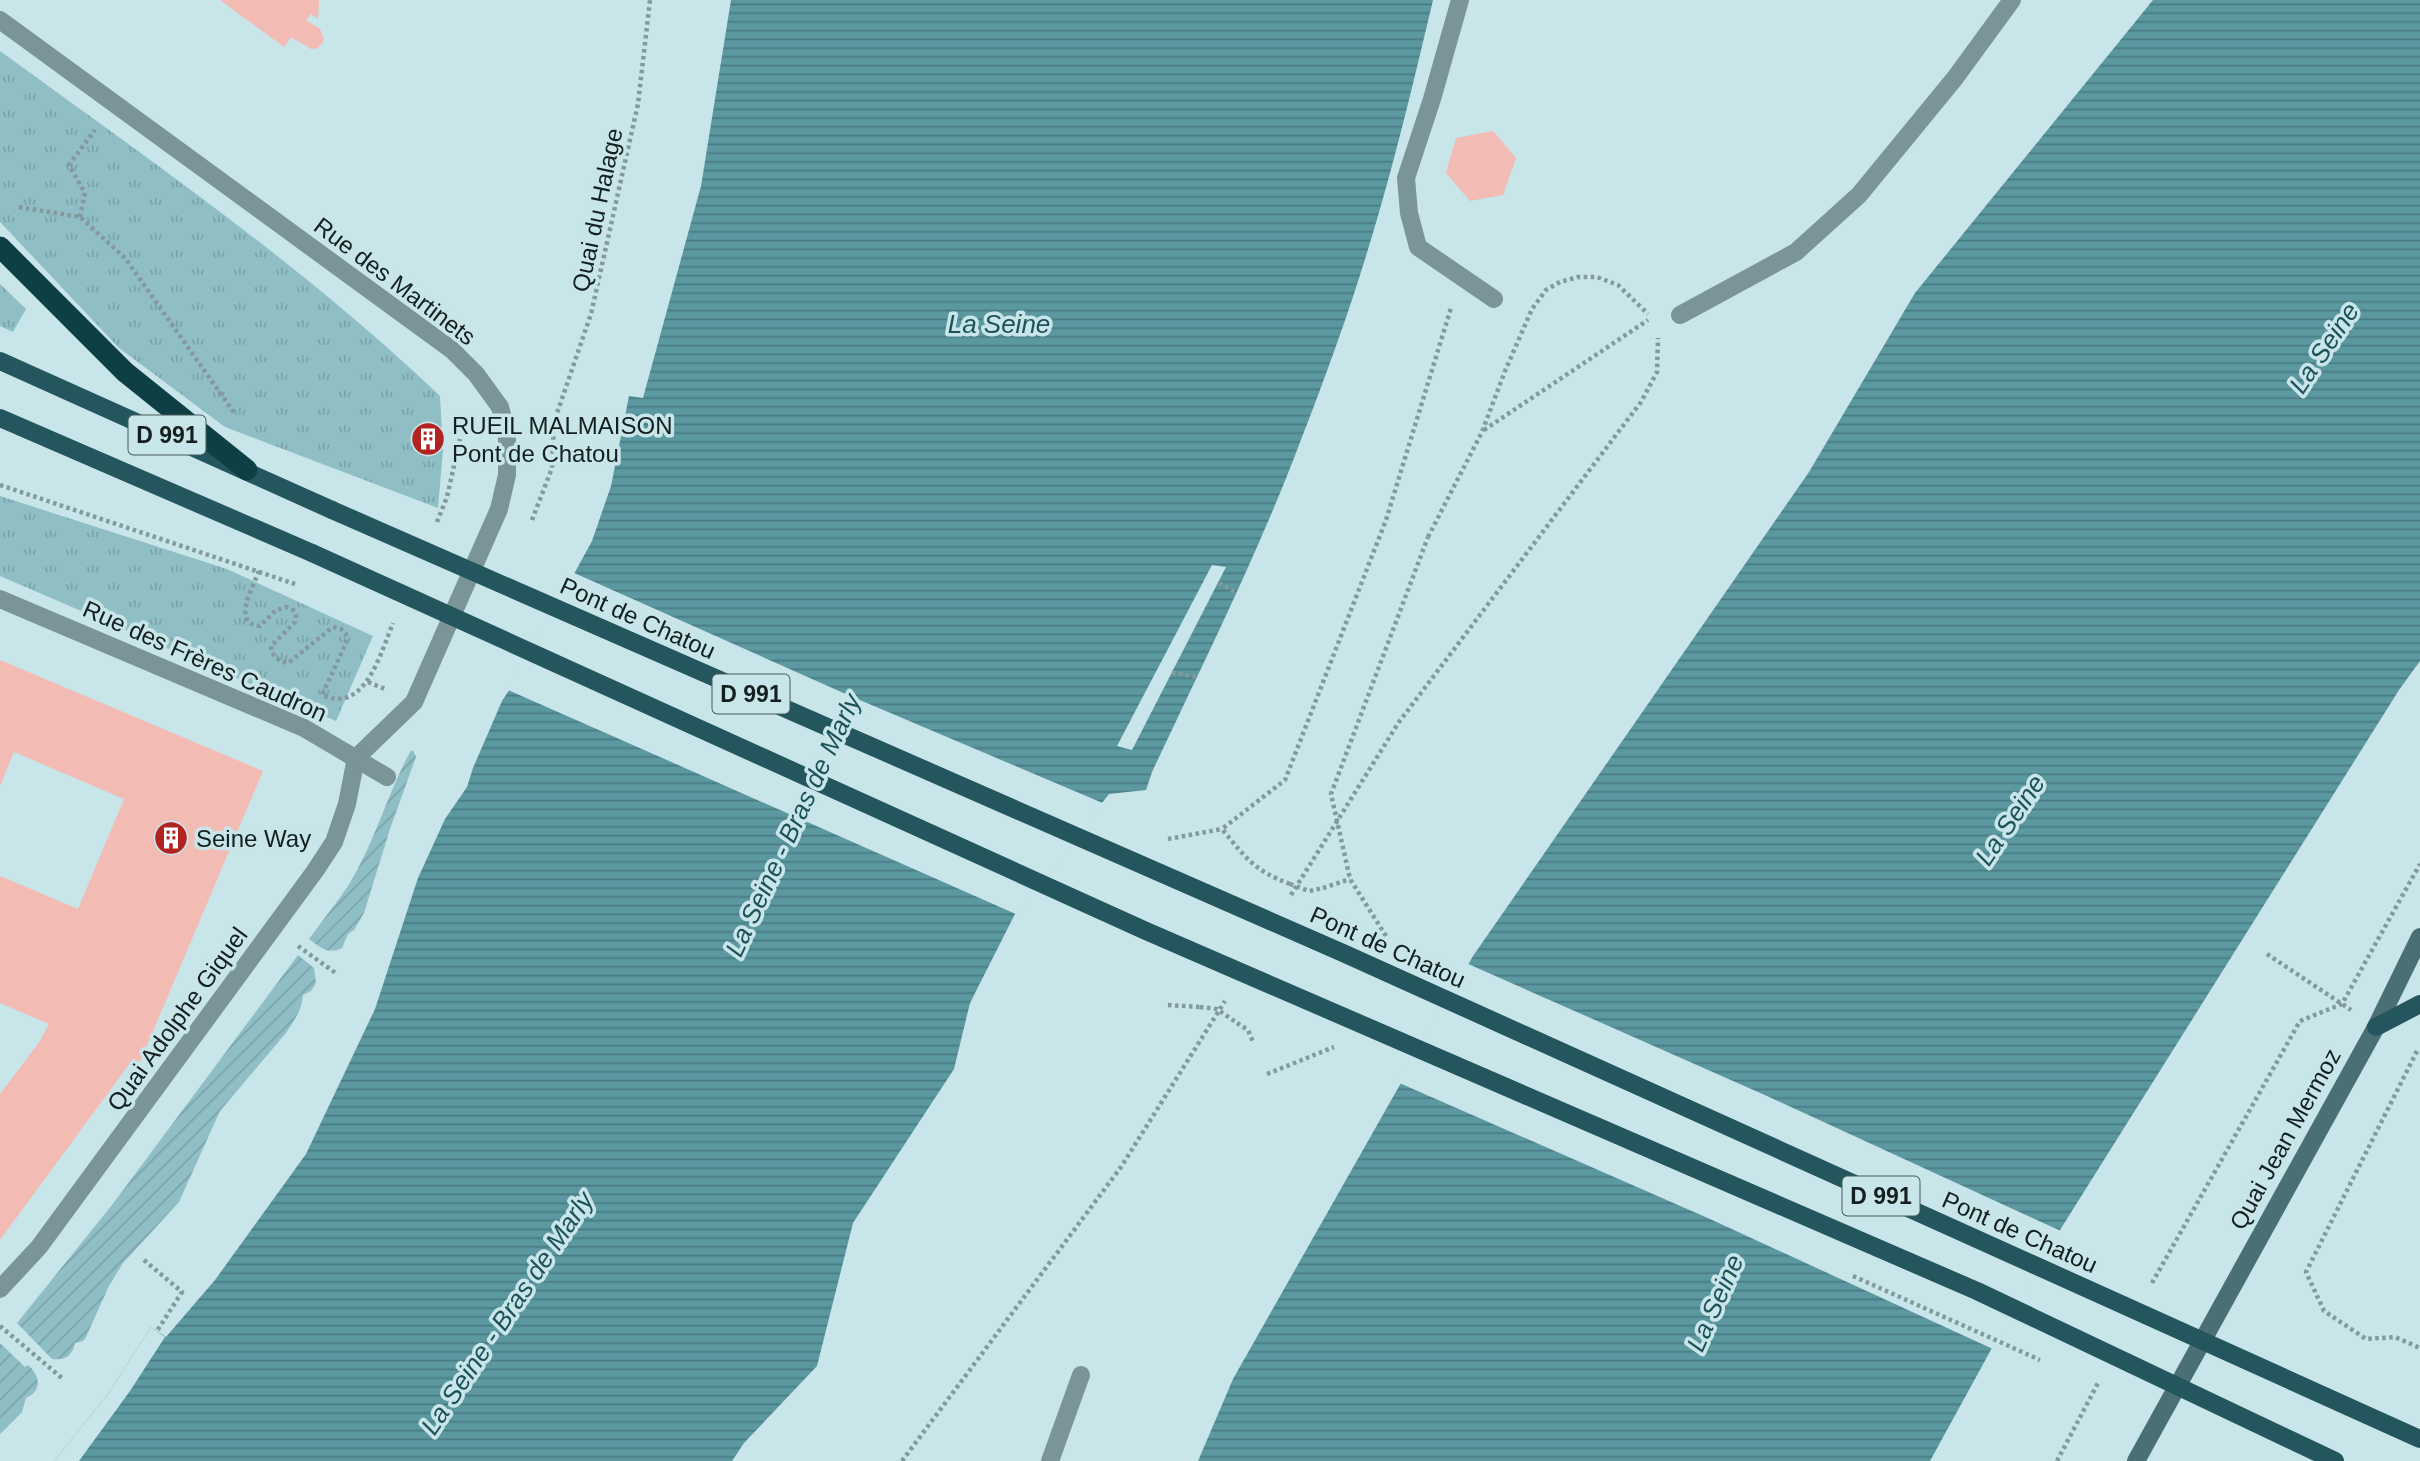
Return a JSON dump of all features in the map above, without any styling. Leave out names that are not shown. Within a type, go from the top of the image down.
[{"type":"highway","points":[[0,247],[125,372],[247,470]]},
{"type":"main road","name":"D 991","points":[[0,362],[247,470]]},
{"type":"main road","name":"D 991","points":[[0,418],[312,552],[1146,931],[1977,1291],[2335,1461]]},
{"type":"main road","name":"Pont de Chatou","points":[[247,470],[332,510],[1355,959],[2420,1439]]},
{"type":"main road","name":"Quai Jean Mermoz","points":[[2136,1461],[2376,1027],[2420,937]]},
{"type":"main road","points":[[2376,1027],[2420,1004]]},
{"type":"street","points":[[1460,0],[1406,178],[1409,213],[1418,247],[1494,299]]},
{"type":"street","points":[[1680,315],[1797,252],[1859,195],[1955,78],[2012,0]]},
{"type":"street","name":"Rue des Martinets","points":[[0,20],[452,350],[476,374],[500,407],[507,435],[507,475],[499,509],[414,702],[356,758]]},
{"type":"street","name":"Rue des Frères Caudron","points":[[0,599],[304,728],[387,777]]},
{"type":"street","name":"Quai Adolphe Giquel","points":[[0,1289],[39,1247],[316,871],[339,829],[356,758]]},
{"type":"street","points":[[1049,1461],[1081,1375]]},
{"type":"path","name":"Quai du Halage","points":[[554,422],[592,314],[638,104],[650,0]]},
{"type":"path","points":[[80,217],[85,193],[69,165],[114,105]]},
{"type":"path","points":[[19,207],[80,217],[125,258],[240,421]]},
{"type":"path","points":[[1285,904],[1399,722],[1641,402],[1657,372],[1658,338],[1647,311],[1618,285],[1597,277],[1578,277],[1560,282],[1546,290],[1532,309],[1482,432],[1428,537],[1331,794],[1350,879],[1309,891],[1270,877],[1243,857],[1222,829],[1285,780],[1386,520],[1460,277]]},
{"type":"path","points":[[1482,432],[1650,319]]},
{"type":"path","points":[[0,485],[297,585]]},
{"type":"path","points":[[259,571],[244,612],[246,621],[260,626],[276,610],[286,607],[293,610],[296,616],[295,622],[271,646],[272,653],[280,661],[288,663],[333,627],[341,629],[346,634],[346,643],[323,695],[329,698],[350,698],[368,682]]},
{"type":"path","points":[[1219,583],[1236,593]]},
{"type":"path","points":[[1172,672],[1196,677]]},
{"type":"path","points":[[2149,1289],[2300,1021],[2342,1004],[2420,864]]},
{"type":"path","points":[[295,943],[337,974]]},
{"type":"path","points":[[2267,954],[2342,1004]]},
{"type":"path","points":[[902,1461],[1121,1167],[1228,995]]},
{"type":"path","points":[[1168,1005],[1217,1009],[1248,1030],[1253,1042]]},
{"type":"path","points":[[1267,1074],[1339,1045]]},
{"type":"path","points":[[2417,1051],[2306,1272],[2324,1311],[2366,1339],[2395,1337],[2420,1348]]},
{"type":"path","points":[[144,1260],[182,1292],[157,1331]]},
{"type":"path","points":[[1846,1273],[2048,1364]]},
{"type":"path","points":[[0,1326],[63,1379]]},
{"type":"path","points":[[2057,1461],[2104,1373]]},
{"type":"path","points":[[2086,1381],[2099,1387]]},
{"type":"green space","points":[[0,51],[170,174],[281,259],[336,303],[440,396],[443,450],[438,508],[225,427],[119,348],[0,222]]},
{"type":"green space","points":[[0,284],[26,309],[13,332],[0,326]]},
{"type":"green space","points":[[0,496],[227,569],[373,636],[336,721],[0,576]]},
{"type":"green space","points":[[413,750],[416,757],[364,913],[354,930],[348,934],[342,948],[325,950],[309,939],[357,870],[402,768]]},
{"type":"green space","points":[[298,955],[314,968],[316,983],[311,991],[303,995],[295,1020],[220,1111],[179,1202],[123,1263],[109,1286],[86,1337],[75,1343],[67,1357],[52,1359],[17,1323],[112,1205]]},
{"type":"green space","points":[[0,1343],[25,1367],[28,1365],[32,1369],[38,1383],[35,1391],[26,1398],[22,1412],[0,1434]]},
{"type":"water","name":"La Seine","points":[[731,0],[1433,0],[1383,198],[1359,280],[1331,359],[1268,522],[1146,790],[1109,794],[1017,910],[970,1003],[954,1069],[853,1223],[817,1366],[744,1443],[732,1461],[54,1461],[108,1394],[151,1327],[166,1337],[215,1280],[306,1154],[375,1009],[418,878],[445,819],[467,787],[502,701],[592,541],[611,486],[629,396],[643,398],[701,186]]},
{"type":"water","name":"La Seine","points":[[2153,0],[2420,0],[2420,661],[2399,690],[2033,1273],[1930,1461],[1198,1461],[1233,1379],[1473,956],[1809,472],[1915,293]]},
{"type":"pier","points":[[1212,565],[1226,567],[1132,750],[1117,746]]},
{"type":"pier","points":[[572,572],[848,695],[1105,804],[1018,915],[506,689]]},
{"type":"pier","points":[[1466,963],[1767,1096],[2063,1232],[1995,1350],[1710,1219],[1397,1082]]},
{"type":"pier","points":[[151,1327],[165,1337],[130,1391],[79,1461],[54,1461],[108,1394]]},
{"type":"building","points":[[220,0],[319,0],[318,19],[311,14],[306,20],[320,29],[324,40],[318,48],[311,49],[291,37],[284,47]]},
{"type":"building","points":[[1493,131],[1516,158],[1503,195],[1470,201],[1446,173],[1456,138]]},
{"type":"building","name":"RUEIL MALMAISON Pont de Chatou","points":[[432,429],[432,449],[423,448],[424,431]]},
{"type":"building","name":"Seine Way","points":[[0,660],[263,771],[140,1062],[133,1059],[0,1240],[0,1094],[40,1041],[49,1024],[0,1003],[0,876],[78,909],[124,799],[14,752],[0,786]]},
{"type":"place","name":"RUEIL MALMAISON Pont de Chatou","points":[[428,439]]},
{"type":"place","name":"Seine Way","points":[[171,838]]},
{"type":"water label","name":"La Seine - Bras de Marly","points":[[793,825]]},
{"type":"water label","name":"La Seine - Bras de Marly","points":[[507,1313]]}]
